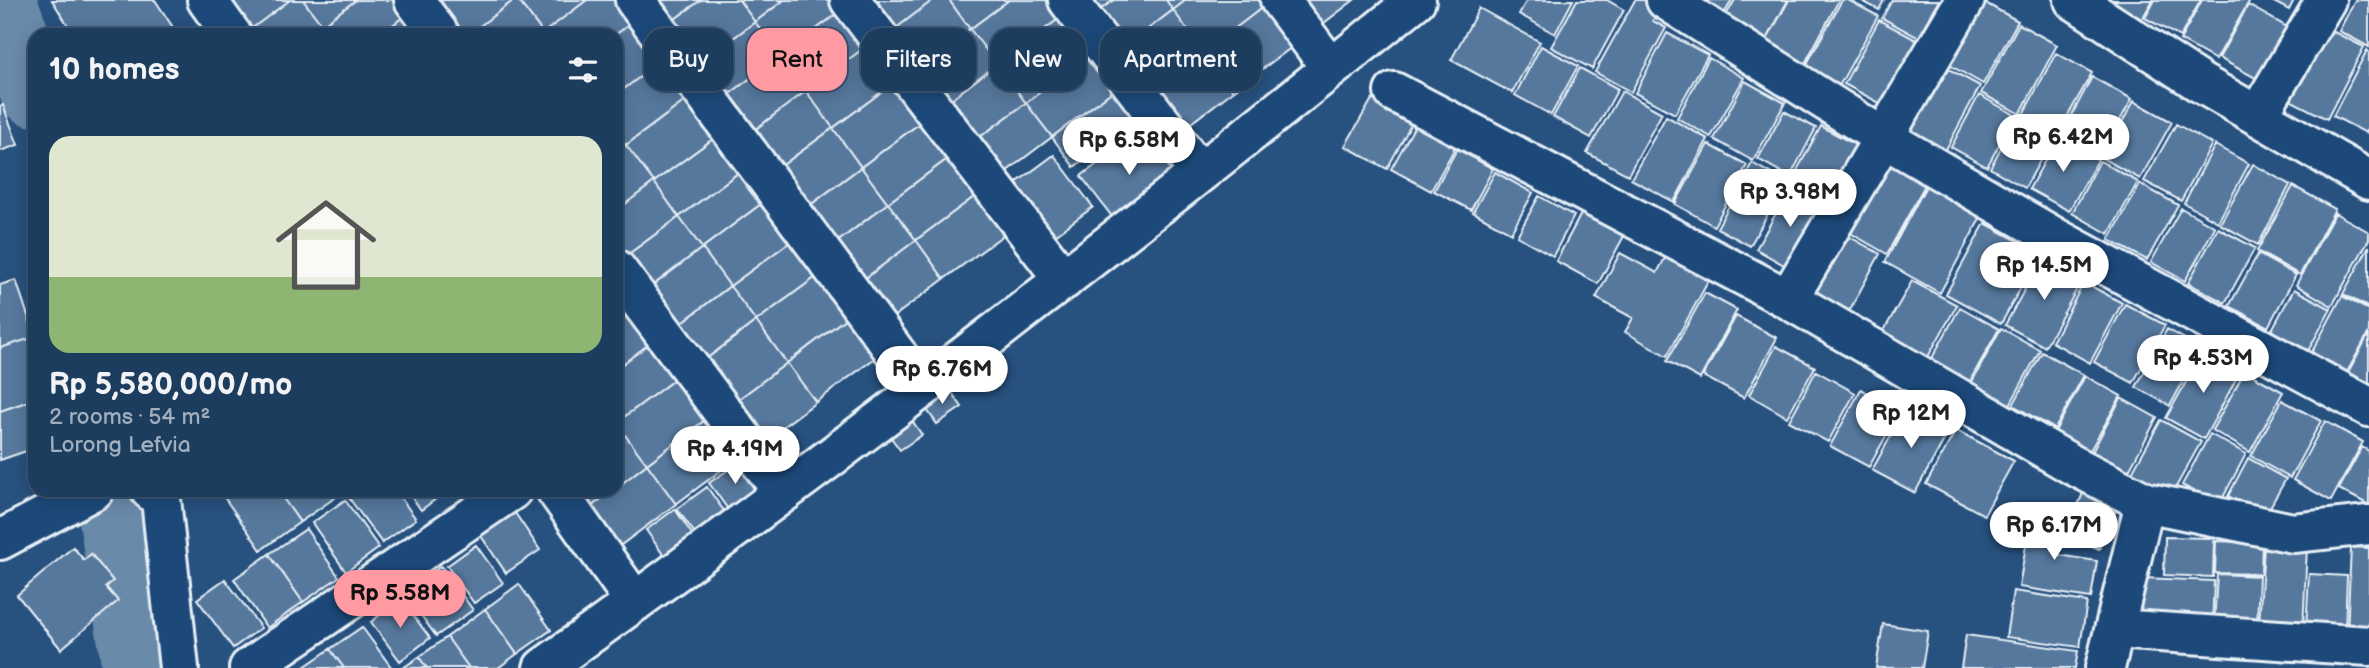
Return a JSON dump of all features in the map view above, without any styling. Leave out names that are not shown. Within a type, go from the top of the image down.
[{"type":"street","points":[[207,0],[227,28]]},
{"type":"street","points":[[414,0],[435,28]]},
{"type":"street","points":[[635,0],[921,387]]},
{"type":"street","points":[[850,0],[1064,280]]},
{"type":"street","points":[[1068,0],[1200,173]]},
{"type":"street","points":[[1280,0],[1331,68]]},
{"type":"street","points":[[543,668],[783,492],[1064,280],[1416,0]]},
{"type":"street","points":[[1666,0],[1884,138],[2056,238],[2369,407]]},
{"type":"street","points":[[1788,299],[1965,0]]},
{"type":"street","points":[[2074,0],[2199,82],[2369,180]]},
{"type":"street","points":[[2258,115],[2326,0]]},
{"type":"street","points":[[1394,92],[1788,299],[2071,464],[2145,502],[2293,533],[2369,525]]},
{"type":"street","points":[[623,279],[783,492]]},
{"type":"street","points":[[0,540],[81,497]]},
{"type":"street","points":[[161,497],[179,668]]},
{"type":"street","points":[[249,668],[502,497]]},
{"type":"street","points":[[561,497],[635,602]]},
{"type":"street","points":[[2105,668],[2145,502]]},
{"type":"street","points":[[2115,629],[2369,646]]},
{"type":"building","points":[[52,0],[155,0],[173,28],[70,28]]},
{"type":"building","points":[[219,0],[290,0],[252,28],[238,28]]},
{"type":"building","points":[[290,0],[303,0],[322,25],[318,28],[252,28]]},
{"type":"building","points":[[303,0],[356,0],[322,25]]},
{"type":"building","points":[[356,0],[401,0],[410,12],[388,28],[324,28],[322,25]]},
{"type":"building","points":[[430,0],[514,0],[477,28],[448,28]]},
{"type":"building","points":[[514,0],[518,0],[539,28],[477,28]]},
{"type":"building","points":[[518,0],[587,0],[550,28],[539,28]]},
{"type":"building","points":[[587,0],[616,0],[633,22],[623,29],[550,28]]},
{"type":"building","points":[[657,0],[701,0],[672,21]]},
{"type":"building","points":[[701,0],[739,0],[755,22],[733,38],[733,28],[677,28],[672,21]]},
{"type":"building","points":[[739,0],[784,0],[755,22]]},
{"type":"building","points":[[784,0],[835,0],[842,10],[818,28],[759,28],[755,22]]},
{"type":"building","points":[[873,0],[933,0],[896,28]]},
{"type":"building","points":[[933,0],[949,0],[969,28],[896,28]]},
{"type":"building","points":[[949,0],[1009,0],[971,28]]},
{"type":"building","points":[[1009,0],[1046,0],[1060,18],[1046,28],[990,28],[990,55],[976,37],[976,28],[971,28]]},
{"type":"building","points":[[1094,0],[1114,0],[1101,9]]},
{"type":"building","points":[[1114,0],[1166,0],[1173,10],[1149,28],[1115,28],[1101,9]]},
{"type":"building","points":[[1166,0],[1186,0],[1173,10]]},
{"type":"building","points":[[1186,0],[1263,0],[1267,4],[1236,28],[1186,28],[1173,10]]},
{"type":"building","points":[[1301,0],[1354,0],[1320,26]]},
{"type":"building","points":[[1527,0],[1573,0],[1555,34],[1519,14]]},
{"type":"building","points":[[1577,0],[1607,0],[1624,10],[1592,69],[1551,47]]},
{"type":"building","points":[[1635,0],[1655,0],[1662,4],[1653,21],[1666,28],[1631,92],[1595,72]]},
{"type":"building","points":[[1698,0],[1732,0],[1724,14]]},
{"type":"building","points":[[1735,0],[1788,0],[1764,45],[1722,22]]},
{"type":"building","points":[[1789,0],[1839,0],[1802,69],[1763,47]]},
{"type":"building","points":[[1842,0],[1848,0],[1878,16],[1838,88],[1804,69]]},
{"type":"building","points":[[1860,0],[1884,0],[1879,10]]},
{"type":"building","points":[[1892,0],[1939,0],[1919,38],[1882,18]]},
{"type":"building","points":[[1980,0],[2018,21],[1983,84],[1946,63]]},
{"type":"building","points":[[2108,0],[2153,0],[2142,19]]},
{"type":"building","points":[[2155,0],[2201,0],[2180,37],[2145,18]]},
{"type":"building","points":[[2202,0],[2250,0],[2216,60],[2180,40]]},
{"type":"building","points":[[2270,0],[2294,0],[2289,10]]},
{"type":"building","points":[[2355,0],[2369,0],[2369,47],[2339,31]]},
{"type":"building","points":[[1267,4],[1296,44],[1261,70],[1261,28],[1236,28]]},
{"type":"building","points":[[2248,5],[2287,27],[2259,80],[2219,58]]},
{"type":"building","points":[[1479,8],[1540,42],[1512,93],[1451,60]]},
{"type":"building","points":[[842,10],[861,36],[861,50],[847,61],[847,28],[818,28]]},
{"type":"building","points":[[1173,10],[1186,28],[1149,28]]},
{"type":"building","points":[[410,12],[422,28],[388,28]]},
{"type":"building","points":[[1060,18],[1068,28],[1046,28]]},
{"type":"building","points":[[1879,20],[1920,42],[1885,106],[1844,84]]},
{"type":"building","points":[[633,22],[644,37],[644,74],[623,90],[623,29]]},
{"type":"building","points":[[755,22],[759,28],[747,28],[747,81],[728,95],[725,91],[733,91],[733,38]]},
{"type":"building","points":[[2019,24],[2057,45],[2020,114],[1981,93]]},
{"type":"building","points":[[2326,28],[2364,47],[2327,119],[2290,100]]},
{"type":"building","points":[[1667,33],[1708,55],[1675,114],[1635,93]]},
{"type":"building","points":[[976,37],[990,55],[990,69],[976,80]]},
{"type":"building","points":[[1541,46],[1578,66],[1551,115],[1515,95]]},
{"type":"building","points":[[861,50],[861,91],[883,91],[833,128],[806,91],[847,91],[847,61]]},
{"type":"building","points":[[2367,50],[2369,127],[2366,133],[2333,116]]},
{"type":"building","points":[[2056,53],[2092,73],[2057,135],[2022,116]]},
{"type":"building","points":[[1088,55],[1100,71],[1100,91],[1113,91],[1052,137],[1026,103],[1042,91],[1086,91]]},
{"type":"building","points":[[1709,58],[1744,78],[1711,137],[1677,118]]},
{"type":"building","points":[[1943,66],[1980,86],[1943,155],[1905,134]]},
{"type":"building","points":[[1580,68],[1618,89],[1591,138],[1553,117]]},
{"type":"building","points":[[990,69],[990,91],[1017,91],[1026,103],[977,139],[949,101],[962,91],[976,91],[976,80]]},
{"type":"building","points":[[644,74],[644,91],[684,91],[689,98],[626,145],[623,141],[623,90]]},
{"type":"building","points":[[2092,77],[2132,99],[2100,156],[2061,135]]},
{"type":"building","points":[[747,81],[747,91],[806,91],[753,131],[728,95]]},
{"type":"building","points":[[1745,81],[1785,103],[1753,161],[1714,139]]},
{"type":"building","points":[[806,91],[833,128],[780,167],[753,131]]},
{"type":"building","points":[[883,91],[902,91],[924,120],[861,167],[833,128]]},
{"type":"building","points":[[942,91],[962,91],[949,101]]},
{"type":"building","points":[[1017,91],[1042,91],[1026,103]]},
{"type":"building","points":[[1113,91],[1136,120],[1074,167],[1052,137]]},
{"type":"building","points":[[1162,91],[1233,91],[1187,126]]},
{"type":"building","points":[[1622,91],[1662,113],[1628,175],[1587,153]]},
{"type":"building","points":[[1979,95],[2015,115],[1987,167],[1951,147]]},
{"type":"building","points":[[689,98],[717,136],[654,182],[626,145]]},
{"type":"building","points":[[1372,99],[1413,121],[1387,169],[1345,146]]},
{"type":"building","points":[[2134,101],[2172,122],[2140,179],[2102,158]]},
{"type":"building","points":[[1026,103],[1052,137],[1003,174],[977,139]]},
{"type":"building","points":[[3,105],[18,145],[0,151],[0,106]]},
{"type":"building","points":[[1784,111],[1816,128],[1790,177],[1758,159]]},
{"type":"building","points":[[1666,116],[1708,139],[1674,202],[1631,179]]},
{"type":"building","points":[[2018,116],[2054,136],[2025,188],[1990,168]]},
{"type":"building","points":[[924,120],[950,157],[888,203],[861,167]]},
{"type":"building","points":[[1417,122],[1457,144],[1431,191],[1391,169]]},
{"type":"building","points":[[2176,124],[2212,144],[2181,201],[2144,181]]},
{"type":"building","points":[[1821,126],[1863,149],[1831,208],[1789,185]]},
{"type":"building","points":[[833,128],[861,167],[809,206],[780,167]]},
{"type":"building","points":[[1142,131],[1177,178],[1117,223],[1081,176]]},
{"type":"building","points":[[717,136],[742,170],[679,217],[654,182]]},
{"type":"building","points":[[2058,137],[2098,160],[2069,211],[2029,189]]},
{"type":"building","points":[[1708,144],[1747,165],[1714,226],[1675,204]]},
{"type":"building","points":[[626,145],[654,182],[623,206],[623,147]]},
{"type":"building","points":[[2215,145],[2249,164],[2218,222],[2184,203]]},
{"type":"building","points":[[1457,149],[1493,169],[1471,210],[1434,191]]},
{"type":"building","points":[[1054,155],[1093,207],[1055,235],[1016,183]]},
{"type":"building","points":[[950,157],[978,194],[916,240],[888,203]]},
{"type":"building","points":[[1883,159],[1926,183],[1887,254],[1845,230]]},
{"type":"building","points":[[2100,161],[2138,182],[2109,234],[2072,213]]},
{"type":"building","points":[[1752,163],[1786,182],[1750,246],[1717,228]]},
{"type":"building","points":[[2253,164],[2290,185],[2258,245],[2220,224]]},
{"type":"building","points":[[861,167],[888,203],[836,243],[809,206]]},
{"type":"building","points":[[742,170],[765,201],[702,248],[679,217]]},
{"type":"building","points":[[1495,172],[1533,193],[1511,233],[1473,212]]},
{"type":"building","points":[[654,182],[679,217],[623,258],[623,206]]},
{"type":"building","points":[[2140,184],[2178,205],[2147,260],[2109,240]]},
{"type":"building","points":[[1926,186],[1981,217],[1940,293],[1885,262]]},
{"type":"building","points":[[2293,186],[2335,209],[2300,275],[2257,251]]},
{"type":"building","points":[[1789,190],[1824,209],[1791,269],[1756,249]]},
{"type":"building","points":[[978,194],[1006,233],[944,279],[916,240]]},
{"type":"building","points":[[1539,196],[1574,216],[1553,256],[1517,236]]},
{"type":"building","points":[[765,201],[794,239],[730,286],[702,248]]},
{"type":"building","points":[[888,203],[916,240],[863,280],[836,243]]},
{"type":"building","points":[[2181,208],[2215,227],[2185,281],[2151,262]]},
{"type":"building","points":[[1582,212],[1624,236],[1598,284],[1556,261]]},
{"type":"building","points":[[2335,213],[2369,232],[2369,239],[2332,306],[2296,285]]},
{"type":"building","points":[[679,217],[702,248],[643,293],[623,266],[623,258]]},
{"type":"building","points":[[1985,223],[2040,253],[2001,324],[1946,294]]},
{"type":"building","points":[[2218,228],[2255,248],[2225,303],[2188,283]]},
{"type":"building","points":[[1841,232],[1880,254],[1846,317],[1806,295]]},
{"type":"building","points":[[794,239],[820,274],[756,321],[730,286]]},
{"type":"building","points":[[916,240],[944,279],[892,318],[863,280]]},
{"type":"building","points":[[2369,246],[2369,308],[2343,294]]},
{"type":"building","points":[[702,248],[730,286],[671,331],[643,293]]},
{"type":"building","points":[[1620,253],[1657,273],[1666,256],[1709,280],[1667,356],[1625,332],[1633,318],[1596,298]]},
{"type":"building","points":[[2258,254],[2296,275],[2268,327],[2229,306]]},
{"type":"building","points":[[2043,256],[2083,278],[2045,347],[2005,325]]},
{"type":"building","points":[[820,274],[850,315],[787,363],[756,321]]},
{"type":"building","points":[[16,280],[28,316],[28,339],[0,348],[0,285]]},
{"type":"building","points":[[1912,281],[1957,305],[1924,364],[1879,339]]},
{"type":"building","points":[[2084,282],[2122,303],[2090,363],[2052,342]]},
{"type":"building","points":[[730,286],[756,321],[697,366],[671,331]]},
{"type":"building","points":[[2294,289],[2331,309],[2307,353],[2270,333]]},
{"type":"building","points":[[1705,293],[1737,310],[1700,379],[1667,361]]},
{"type":"building","points":[[2342,296],[2369,310],[2369,332],[2345,376],[2309,357]]},
{"type":"building","points":[[625,303],[653,341],[623,364]]},
{"type":"building","points":[[2125,304],[2165,325],[2133,383],[2094,362]]},
{"type":"building","points":[[1960,307],[1999,329],[1966,388],[1927,367]]},
{"type":"building","points":[[850,315],[879,355],[816,402],[787,363]]},
{"type":"building","points":[[1736,316],[1777,338],[1744,398],[1703,376]]},
{"type":"building","points":[[756,321],[787,363],[728,407],[697,366]]},
{"type":"building","points":[[2001,328],[2040,350],[2006,412],[1967,391]]},
{"type":"building","points":[[2167,329],[2201,348],[2170,406],[2136,387]]},
{"type":"building","points":[[2369,334],[2369,386],[2347,374]]},
{"type":"building","points":[[28,339],[28,401],[0,411],[0,348]]},
{"type":"building","points":[[653,341],[679,376],[623,418],[623,364]]},
{"type":"building","points":[[1776,346],[1815,367],[1787,417],[1749,395]]},
{"type":"building","points":[[2042,352],[2084,375],[2055,429],[2013,405]]},
{"type":"building","points":[[2203,352],[2240,372],[2204,439],[2166,418]]},
{"type":"building","points":[[787,363],[816,402],[757,446],[728,407]]},
{"type":"building","points":[[1816,371],[1855,393],[1828,442],[1789,421]]},
{"type":"building","points":[[2245,371],[2283,392],[2250,452],[2212,430]]},
{"type":"building","points":[[679,376],[709,417],[647,464],[623,432],[623,418]]},
{"type":"building","points":[[2085,376],[2121,396],[2088,454],[2053,435]]},
{"type":"building","points":[[948,387],[962,407],[937,424],[923,404]]},
{"type":"building","points":[[1861,389],[1900,411],[1869,467],[1830,446]]},
{"type":"building","points":[[2121,398],[2157,418],[2128,472],[2092,452]]},
{"type":"building","points":[[2282,400],[2321,421],[2290,478],[2251,456]]},
{"type":"building","points":[[28,401],[28,450],[0,460],[0,411]]},
{"type":"building","points":[[1907,407],[1949,431],[1915,493],[1872,470]]},
{"type":"building","points":[[909,416],[922,435],[900,450],[887,432]]},
{"type":"building","points":[[709,417],[739,457],[676,504],[647,464]]},
{"type":"building","points":[[2161,420],[2201,442],[2171,496],[2131,474]]},
{"type":"building","points":[[2325,421],[2363,442],[2331,501],[2293,480]]},
{"type":"building","points":[[1956,430],[2014,461],[1984,515],[1926,484]]},
{"type":"building","points":[[623,432],[647,464],[623,483]]},
{"type":"building","points":[[2210,434],[2246,454],[2219,505],[2182,485]]},
{"type":"building","points":[[2362,447],[2369,451],[2369,505],[2339,489]]},
{"type":"building","points":[[2248,458],[2286,479],[2265,516],[2228,496]]},
{"type":"building","points":[[741,461],[761,490],[730,512],[709,483]]},
{"type":"building","points":[[647,464],[676,504],[617,548],[588,509],[604,497],[623,497],[623,483]]},
{"type":"building","points":[[707,487],[726,514],[697,536],[677,509]]},
{"type":"building","points":[[2085,488],[2119,503],[2099,549],[2066,535]]},
{"type":"building","points":[[224,497],[282,497],[300,522],[261,550]]},
{"type":"building","points":[[282,497],[336,497],[300,522]]},
{"type":"building","points":[[400,497],[416,519],[382,543],[349,498]]},
{"type":"building","points":[[412,497],[439,497],[421,510]]},
{"type":"building","points":[[579,497],[604,497],[588,509]]},
{"type":"building","points":[[345,500],[379,548],[346,572],[312,523]]},
{"type":"building","points":[[507,501],[540,550],[506,573],[473,524]]},
{"type":"building","points":[[675,509],[696,540],[667,560],[646,530]]},
{"type":"building","points":[[2031,515],[2063,520],[2058,555],[2097,561],[2091,598],[2019,587]]},
{"type":"building","points":[[306,529],[339,577],[303,602],[269,554]]},
{"type":"building","points":[[2165,537],[2214,538],[2213,577],[2164,575]]},
{"type":"building","points":[[2216,541],[2262,543],[2261,574],[2215,573]]},
{"type":"building","points":[[476,545],[503,583],[474,603],[447,566]]},
{"type":"building","points":[[2264,545],[2307,547],[2303,628],[2259,626]]},
{"type":"building","points":[[73,547],[84,560],[91,554],[113,581],[106,587],[118,601],[61,649],[17,595]]},
{"type":"building","points":[[2351,547],[2369,548],[2369,635],[2347,634]]},
{"type":"building","points":[[269,554],[303,602],[267,628],[234,579]]},
{"type":"building","points":[[441,566],[473,610],[436,636],[405,593]]},
{"type":"building","points":[[2217,574],[2259,576],[2257,627],[2214,625]]},
{"type":"building","points":[[2309,574],[2347,576],[2345,631],[2306,630]]},
{"type":"building","points":[[2142,578],[2214,581],[2212,627],[2139,624]]},
{"type":"building","points":[[225,579],[261,628],[233,648],[197,599]]},
{"type":"building","points":[[519,584],[551,630],[517,654],[485,609]]},
{"type":"building","points":[[2013,591],[2087,602],[2080,647],[2006,637]]},
{"type":"building","points":[[401,599],[430,638],[400,661],[371,622]]},
{"type":"building","points":[[485,609],[517,654],[498,668],[469,668],[447,637]]},
{"type":"building","points":[[1883,624],[1928,631],[1922,668],[1876,668]]},
{"type":"building","points":[[362,627],[391,667],[344,668],[330,649]]},
{"type":"building","points":[[1966,635],[2078,651],[2075,668],[1961,668]]},
{"type":"building","points":[[447,637],[469,668],[427,668],[419,657]]},
{"type":"building","points":[[330,649],[344,668],[304,668],[304,667]]},
{"type":"building","points":[[419,657],[427,668],[403,668]]},
{"type":"waterway","points":[[1,0],[28,73]]},
{"type":"waterway","points":[[112,506],[137,668]]}]
